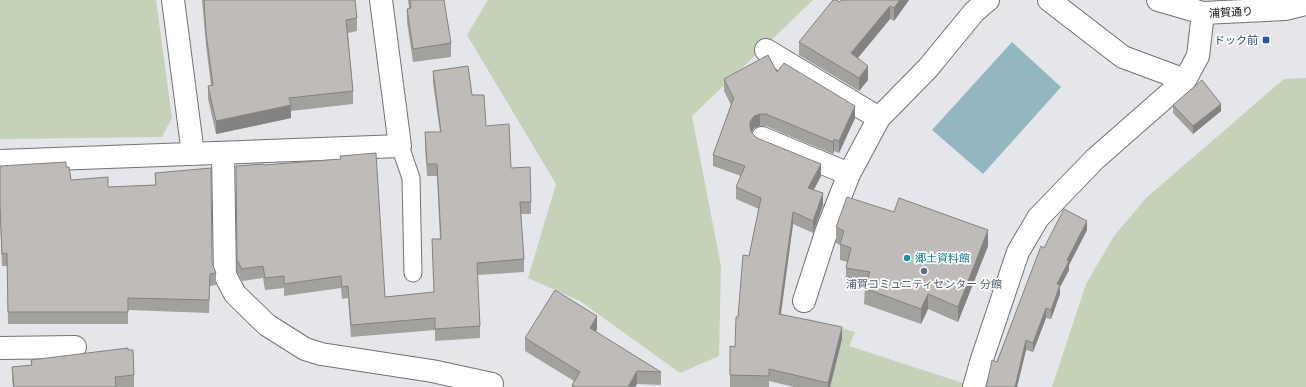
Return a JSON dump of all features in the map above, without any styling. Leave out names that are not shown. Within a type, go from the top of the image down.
[{"type":"street","points":[[173,0],[193,154]]},
{"type":"street","points":[[0,161],[400,146],[381,0]]},
{"type":"street","points":[[804,301],[827,230],[849,174],[879,118],[928,68],[974,12],[988,0]]},
{"type":"street","points":[[1049,0],[1123,57],[1185,80]]},
{"type":"street","name":"浦賀通り","points":[[1158,0],[1203,13],[1285,9],[1306,4]]},
{"type":"street","points":[[974,387],[1018,252],[1038,218],[1095,159],[1185,80],[1198,56],[1203,13]]},
{"type":"street","points":[[766,50],[879,118]]},
{"type":"street","points":[[762,138],[849,174]]},
{"type":"street","points":[[223,153],[225,274],[235,294],[267,325],[305,349],[322,354],[432,371],[492,384]]},
{"type":"street","points":[[0,348],[75,347]]},
{"type":"lane","points":[[400,146],[411,178],[413,273]]},
{"type":"green space","points":[[0,0],[156,0],[172,118],[162,137],[0,139]]},
{"type":"green space","points":[[488,0],[813,0],[692,116],[721,266],[719,356],[680,373],[580,301],[528,278],[556,184],[467,35]]},
{"type":"green space","points":[[1306,78],[1306,387],[1052,387],[1086,284],[1114,236],[1146,198],[1284,79]]},
{"type":"green space","points":[[807,318],[855,332],[849,346],[966,384],[965,387],[798,387]]},
{"type":"water","points":[[1012,42],[1061,87],[983,174],[932,130]]},
{"type":"building","points":[[204,0],[355,0],[357,18],[346,20],[353,91],[289,98],[291,105],[216,121],[208,86],[213,85],[206,33]]},
{"type":"building","points":[[410,0],[444,0],[451,43],[413,49],[407,9],[411,8]]},
{"type":"building","points":[[833,0],[837,0],[839,2],[841,0],[900,0],[894,8],[890,6],[851,53],[868,66],[859,78],[799,42]]},
{"type":"building","points":[[768,55],[777,72],[784,63],[855,106],[839,141],[834,139],[833,142],[766,114],[754,116],[750,122],[752,133],[757,138],[821,164],[808,188],[823,193],[813,221],[793,212],[779,314],[842,327],[828,383],[769,369],[769,376],[730,375],[730,346],[735,347],[736,317],[738,317],[743,255],[749,256],[761,198],[736,187],[745,166],[713,155],[734,99],[724,79]]},
{"type":"building","points":[[468,66],[472,95],[484,95],[486,126],[509,124],[511,168],[530,167],[531,202],[520,202],[524,259],[477,263],[480,326],[435,329],[435,318],[351,325],[348,286],[342,287],[341,276],[284,284],[284,276],[265,278],[263,266],[242,269],[237,260],[236,166],[341,159],[340,156],[376,153],[385,297],[434,292],[432,239],[441,239],[437,164],[427,164],[425,132],[441,132],[433,71]]},
{"type":"building","points":[[1202,80],[1221,104],[1193,126],[1173,105]]},
{"type":"building","points":[[66,162],[66,167],[69,167],[71,180],[108,177],[108,187],[156,185],[155,173],[211,168],[212,263],[216,273],[210,274],[209,300],[128,298],[128,312],[8,312],[7,253],[2,254],[0,166]]},
{"type":"building","points":[[847,197],[894,212],[899,198],[988,230],[958,307],[928,294],[921,309],[864,288],[870,272],[846,268],[851,248],[840,244],[844,231],[836,227]]},
{"type":"building","points":[[1064,209],[1087,221],[1067,260],[1069,261],[1057,284],[1060,285],[1051,310],[1046,308],[1033,343],[1026,340],[1015,387],[986,387],[992,360],[997,362],[1041,246],[1044,248]]},
{"type":"building","points":[[555,290],[597,316],[590,328],[661,372],[637,371],[628,387],[575,387],[572,385],[580,372],[525,338]]},
{"type":"building","points":[[128,348],[128,350],[133,350],[134,375],[115,377],[116,387],[14,387],[12,367],[32,365],[31,360]]},
{"type":"place","name":"ドック前","points":[[1266,40]]},
{"type":"place","name":"郷土資料館","points":[[907,258]]},
{"type":"place","name":"浦賀コミュニティセンター 分館","points":[[924,271]]}]
